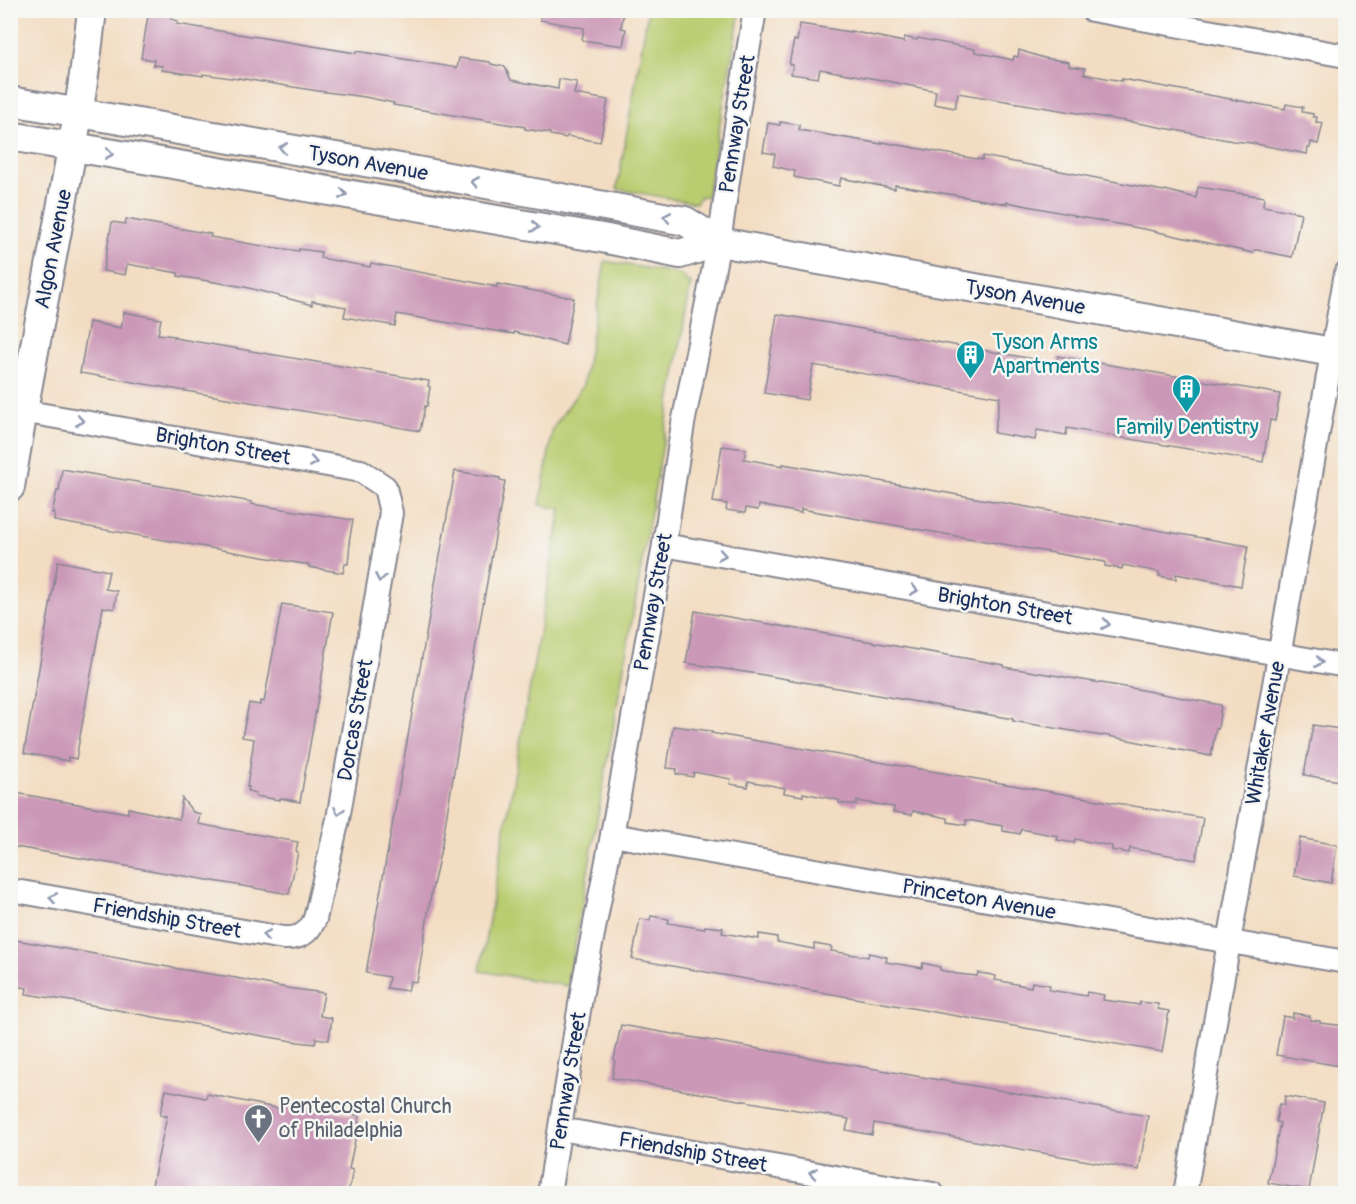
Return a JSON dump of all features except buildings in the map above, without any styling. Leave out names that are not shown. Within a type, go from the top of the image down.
[{"type":"street","name":"Algon Avenue","points":[[10,487],[17,423],[72,147],[92,10]]},
{"type":"street","name":"Pennway Street","points":[[549,1194],[583,986],[664,545],[683,424],[719,242],[755,10]]},
{"type":"street","points":[[1092,10],[1346,56]]},
{"type":"street","name":"Tyson Avenue","points":[[10,101],[406,169],[686,221],[719,242],[1341,353]]},
{"type":"street","name":"Tyson Avenue","points":[[10,136],[680,254],[719,242]]},
{"type":"street","points":[[400,204],[406,169]]},
{"type":"street","name":"Whitaker Avenue","points":[[1185,1194],[1279,655],[1341,353],[1346,273]]},
{"type":"street","name":"Brighton Street","points":[[17,423],[361,471],[385,487],[390,513],[389,520]]},
{"type":"street","name":"Dorcas Street","points":[[315,919],[338,819],[389,520]]},
{"type":"street","name":"Brighton Street","points":[[664,545],[1346,666]]},
{"type":"street","name":"Princeton Avenue","points":[[612,835],[1346,962]]},
{"type":"street","name":"Friendship Street","points":[[10,890],[283,938],[299,937],[306,933],[312,927],[315,919]]},
{"type":"street","name":"Friendship Street","points":[[560,1129],[933,1194]]},
{"type":"green space","points":[[648,11],[740,11],[707,197],[701,196],[696,203],[617,189]]},
{"type":"green space","points":[[605,261],[679,274],[685,278],[686,282],[691,283],[568,986],[480,971],[561,509],[540,505],[553,428],[583,385]]},
{"type":"place","name":"Tyson Arms Apartments","points":[[971,380]]},
{"type":"place","name":"Family Dentistry","points":[[1187,414]]},
{"type":"place","name":"Pentecostal Church of Philadelphia","points":[[258,1144]]}]
